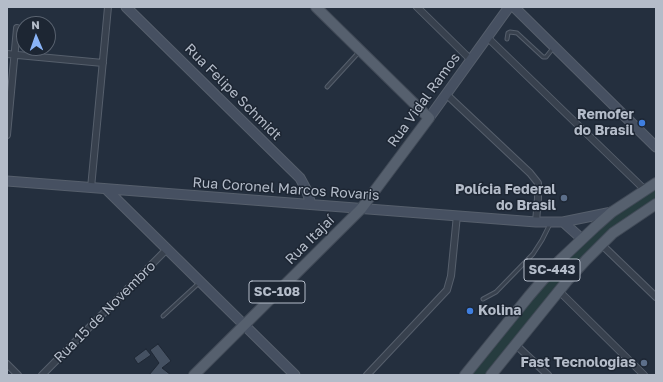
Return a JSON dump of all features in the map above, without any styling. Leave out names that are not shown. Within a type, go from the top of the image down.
[{"type":"main road","points":[[319,8],[360,51],[429,118]]},
{"type":"main road","name":"Rua Vidal Ramos","points":[[361,208],[429,118]]},
{"type":"main road","name":"SC-443","points":[[465,375],[560,260],[612,212],[656,183]]},
{"type":"main road","points":[[491,375],[559,291],[601,244],[613,233],[656,204]]},
{"type":"main road","name":"Rua Itajaí","points":[[194,375],[361,208]]},
{"type":"street","points":[[91,188],[108,7]]},
{"type":"street","name":"Rua Felipe Schmidt","points":[[126,7],[300,178],[306,189],[311,204]]},
{"type":"street","points":[[417,7],[471,60]]},
{"type":"street","name":"Rua Vidal Ramos","points":[[429,118],[509,7]]},
{"type":"street","points":[[514,7],[656,147]]},
{"type":"street","points":[[488,38],[645,190]]},
{"type":"street","points":[[7,136],[16,42]]},
{"type":"street","points":[[7,54],[103,63]]},
{"type":"street","points":[[446,94],[530,173],[538,183],[536,222]]},
{"type":"street","name":"Rua Coronel Marcos Rovaris","points":[[7,181],[536,222],[562,222],[612,212]]},
{"type":"street","points":[[106,189],[295,375]]},
{"type":"street","points":[[367,375],[447,290],[451,276],[458,215]]},
{"type":"street","points":[[562,222],[582,239]]},
{"type":"street","points":[[601,244],[656,297]]},
{"type":"street","name":"Rua 15 de Novembro","points":[[42,375],[167,249]]},
{"type":"street","points":[[559,291],[644,375]]},
{"type":"street","points":[[516,345],[548,375]]},
{"type":"street","points":[[7,364],[18,375]]},
{"type":"lane","points":[[507,39],[508,33],[516,33],[543,57],[546,57],[555,47]]},
{"type":"lane","points":[[327,86],[360,51]]},
{"type":"lane","points":[[483,299],[496,292],[533,254],[551,222]]},
{"type":"lane","points":[[163,316],[200,282]]},
{"type":"green space","points":[[656,186],[656,200],[564,277],[485,375],[471,375],[557,270],[610,217]]},
{"type":"building","points":[[158,344],[171,361],[162,368],[171,375],[149,375],[159,363],[150,350]]},
{"type":"building","points":[[146,349],[151,355],[138,364],[134,358]]},
{"type":"place","name":"Remofer do Brasil","points":[[642,123]]},
{"type":"place","name":"Polícia Federal do Brasil","points":[[564,198]]},
{"type":"place","name":"Kolina","points":[[470,311]]},
{"type":"place","name":"Fast Tecnologias","points":[[644,363]]}]
